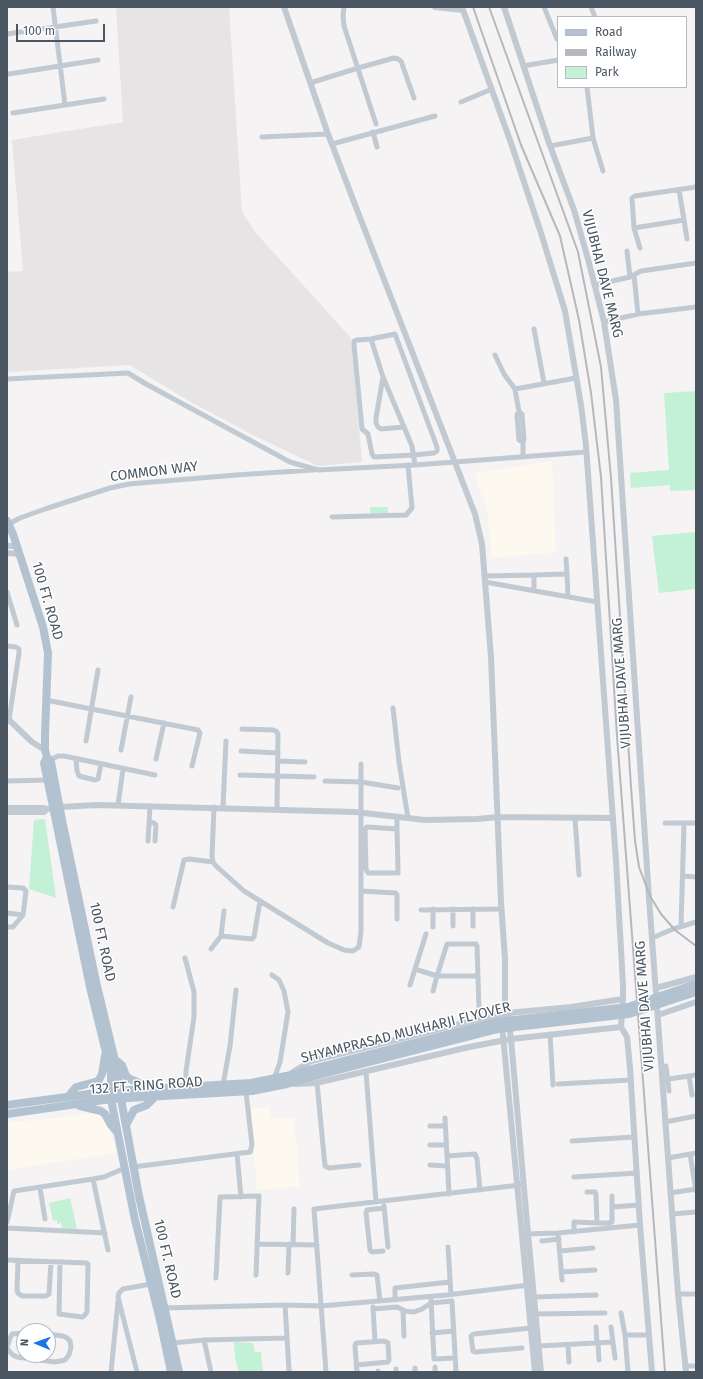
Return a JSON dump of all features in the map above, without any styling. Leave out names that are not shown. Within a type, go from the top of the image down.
[{"type":"main road","name":"100 FT. ROAD","points":[[8,523],[43,627],[48,653],[46,700],[47,755],[52,762],[54,808],[115,1059],[126,1125],[129,1168],[161,1308],[179,1372]]},
{"type":"main road","points":[[47,755],[44,763],[90,987],[111,1073],[111,1095],[118,1132],[129,1168],[135,1220],[151,1284],[161,1308],[171,1372]]},
{"type":"main road","name":"SHYAMPRASAD MUKHARJI FLYOVER","points":[[286,1080],[497,1022],[628,1007],[696,984]]},
{"type":"main road","name":"SHYAMPRASAD MUKHARJI FLYOVER","points":[[310,1073],[498,1029],[629,1014],[696,992]]},
{"type":"main road","points":[[68,1097],[76,1087],[98,1080],[102,1074],[106,1054]]},
{"type":"main road","points":[[115,1059],[122,1065],[126,1076],[152,1089]]},
{"type":"main road","name":"132 FT. RING ROAD","points":[[121,1095],[152,1089],[251,1083],[274,1078],[286,1080]]},
{"type":"main road","name":"132 FT. RING ROAD","points":[[7,1105],[68,1097],[121,1095],[155,1097],[246,1092],[286,1080]]},
{"type":"main road","name":"132 FT. RING ROAD","points":[[7,1114],[75,1104],[111,1095]]},
{"type":"main road","points":[[126,1125],[134,1110],[147,1105],[155,1097]]},
{"type":"main road","points":[[75,1104],[101,1111],[105,1114],[111,1125],[118,1132]]},
{"type":"street","points":[[53,7],[65,105]]},
{"type":"street","points":[[284,7],[328,134],[475,514],[482,544],[491,657],[502,909],[506,959],[505,1002],[502,1015],[525,1234],[535,1372]]},
{"type":"street","points":[[344,7],[344,26],[376,124]]},
{"type":"street","points":[[435,7],[463,8],[541,233],[565,311],[576,378],[586,452],[613,818],[620,921],[623,999],[621,1027],[627,1037],[631,1080],[640,1225],[652,1372]]},
{"type":"street","name":"VIJUBHAI DAVE MARG","points":[[504,7],[550,146],[574,210],[604,322],[616,400],[652,938],[665,1080],[665,1122],[670,1193],[686,1369]]},
{"type":"street","points":[[544,7],[557,39]]},
{"type":"street","points":[[7,34],[96,21]]},
{"type":"street","points":[[310,83],[358,68],[398,58],[414,98]]},
{"type":"street","points":[[9,74],[98,60]]},
{"type":"street","points":[[523,66],[557,60]]},
{"type":"street","points":[[587,88],[593,138],[603,171]]},
{"type":"street","points":[[461,102],[492,89]]},
{"type":"street","points":[[13,113],[104,99]]},
{"type":"street","points":[[332,144],[435,116]]},
{"type":"street","points":[[373,132],[377,147]]},
{"type":"street","points":[[262,137],[328,134]]},
{"type":"street","points":[[550,146],[593,138]]},
{"type":"street","points":[[640,248],[634,228],[632,198],[635,196],[696,188]]},
{"type":"street","points":[[679,190],[687,239]]},
{"type":"street","points":[[634,228],[684,220]]},
{"type":"street","points":[[627,251],[638,314]]},
{"type":"street","points":[[595,285],[632,276],[640,271],[696,263]]},
{"type":"street","points":[[604,322],[638,314],[696,307]]},
{"type":"street","points":[[534,329],[544,383]]},
{"type":"street","points":[[395,334],[437,447],[437,451],[434,453],[374,457],[368,434],[362,429],[354,341],[395,334],[404,330]]},
{"type":"street","points":[[370,339],[383,377],[412,446],[415,465]]},
{"type":"street","points":[[495,355],[504,374],[515,389],[519,412],[522,414],[524,439],[522,442],[523,457]]},
{"type":"street","points":[[7,380],[128,373],[293,463],[318,470]]},
{"type":"street","points":[[383,377],[376,423],[378,427],[382,429],[404,427]]},
{"type":"street","points":[[515,389],[576,378]]},
{"type":"street","name":"COMMON WAY","points":[[8,523],[45,509],[110,488],[129,484],[292,471],[415,465],[586,452]]},
{"type":"street","points":[[292,471],[293,463]]},
{"type":"street","points":[[332,517],[406,515],[412,508],[408,465]]},
{"type":"street","points":[[7,546],[18,550]]},
{"type":"street","points":[[7,554],[18,550]]},
{"type":"street","points":[[566,559],[568,597]]},
{"type":"street","points":[[485,579],[567,574]]},
{"type":"street","points":[[534,575],[534,591]]},
{"type":"street","points":[[485,579],[534,591],[597,602]]},
{"type":"street","points":[[7,592],[18,625]]},
{"type":"street","points":[[7,646],[16,647],[19,653],[8,719],[32,742],[47,755],[76,758],[155,775]]},
{"type":"street","points":[[86,741],[98,670]]},
{"type":"street","points":[[121,750],[132,697]]},
{"type":"street","points":[[46,700],[199,731],[192,766]]},
{"type":"street","points":[[393,708],[399,762],[408,818]]},
{"type":"street","points":[[156,758],[164,723]]},
{"type":"street","points":[[242,729],[276,731],[278,734],[277,809]]},
{"type":"street","points":[[223,807],[226,740]]},
{"type":"street","points":[[241,751],[278,753]]},
{"type":"street","points":[[76,758],[79,776],[95,780],[98,779],[101,764]]},
{"type":"street","points":[[278,761],[305,762]]},
{"type":"street","points":[[214,807],[213,862],[216,866],[244,891],[260,901],[328,943],[344,950],[353,951],[359,947],[361,931],[361,764]]},
{"type":"street","points":[[118,805],[123,769]]},
{"type":"street","points":[[240,775],[314,777]]},
{"type":"street","points":[[7,781],[48,780]]},
{"type":"street","points":[[325,781],[361,782],[398,788]]},
{"type":"street","points":[[7,808],[54,808],[97,805],[223,807],[360,812],[440,820],[498,817],[613,818]]},
{"type":"street","points":[[148,841],[150,806]]},
{"type":"street","points":[[7,812],[44,812],[54,808]]},
{"type":"street","points":[[397,816],[398,829],[398,873],[368,873],[366,869],[365,830],[367,827],[398,829]]},
{"type":"street","points":[[576,818],[578,875]]},
{"type":"street","points":[[149,822],[156,825],[155,841]]},
{"type":"street","points":[[665,823],[696,823]]},
{"type":"street","points":[[681,926],[684,823]]},
{"type":"street","points":[[173,908],[184,860],[189,859],[213,862]]},
{"type":"street","points":[[683,876],[696,877]]},
{"type":"street","points":[[7,887],[23,888],[26,891],[23,915],[13,927],[7,927]]},
{"type":"street","points":[[361,891],[396,893],[397,919]]},
{"type":"street","points":[[221,936],[254,937],[260,901]]},
{"type":"street","points":[[433,909],[433,926]]},
{"type":"street","points":[[453,909],[453,926]]},
{"type":"street","points":[[473,909],[473,926]]},
{"type":"street","points":[[421,910],[502,909]]},
{"type":"street","points":[[211,949],[221,936],[224,910]]},
{"type":"street","points":[[7,914],[23,915]]},
{"type":"street","points":[[652,938],[681,926],[696,922]]},
{"type":"street","points":[[410,985],[426,934]]},
{"type":"street","points":[[433,991],[447,944],[476,944],[480,1020]]},
{"type":"street","points":[[185,958],[194,992],[194,1017],[186,1071],[186,1087]]},
{"type":"street","points":[[415,970],[437,976],[478,976]]},
{"type":"street","points":[[272,975],[279,980],[284,991],[288,1012],[280,1062],[274,1078]]},
{"type":"street","points":[[656,988],[696,977]]},
{"type":"street","points":[[223,1085],[230,1046],[236,990]]},
{"type":"street","points":[[286,1080],[311,1061],[508,1013],[571,1007],[623,999]]},
{"type":"street","points":[[505,1002],[508,1013],[511,1039],[520,1185]]},
{"type":"street","points":[[658,1015],[696,1002]]},
{"type":"street","points":[[286,1080],[317,1083],[504,1040],[621,1027]]},
{"type":"street","points":[[550,1034],[555,1084],[631,1080]]},
{"type":"street","points":[[666,1066],[665,1080],[669,1091]]},
{"type":"street","points":[[366,1072],[376,1202]]},
{"type":"street","points":[[665,1080],[696,1075]]},
{"type":"street","points":[[689,1076],[692,1095]]},
{"type":"street","points":[[317,1083],[326,1167],[359,1165]]},
{"type":"street","points":[[7,1222],[14,1191],[104,1177],[129,1168],[250,1152],[252,1145],[246,1092]]},
{"type":"street","points":[[665,1122],[696,1116]]},
{"type":"street","points":[[445,1118],[449,1194]]},
{"type":"street","points":[[430,1126],[445,1126]]},
{"type":"street","points":[[572,1141],[634,1137]]},
{"type":"street","points":[[430,1146],[446,1145]]},
{"type":"street","points":[[668,1158],[696,1153]]},
{"type":"street","points":[[237,1154],[241,1196]]},
{"type":"street","points":[[447,1156],[475,1154],[477,1159],[480,1190]]},
{"type":"street","points":[[670,1193],[696,1190],[690,1154]]},
{"type":"street","points":[[430,1165],[447,1166]]},
{"type":"street","points":[[574,1176],[637,1173]]},
{"type":"street","points":[[93,1179],[108,1250]]},
{"type":"street","points":[[326,1372],[314,1209],[520,1185]]},
{"type":"street","points":[[40,1188],[46,1219]]},
{"type":"street","points":[[587,1192],[595,1192],[596,1194],[597,1223]]},
{"type":"street","points":[[216,1278],[220,1197],[259,1196],[256,1274]]},
{"type":"street","points":[[574,1232],[574,1222],[612,1222],[612,1196]]},
{"type":"street","points":[[383,1202],[388,1247]]},
{"type":"street","points":[[612,1207],[639,1205]]},
{"type":"street","points":[[383,1251],[372,1252],[370,1250],[366,1212],[367,1210],[384,1208]]},
{"type":"street","points":[[288,1273],[294,1209]]},
{"type":"street","points":[[672,1214],[696,1212]]},
{"type":"street","points":[[525,1234],[574,1232],[640,1225]]},
{"type":"street","points":[[7,1228],[105,1233]]},
{"type":"street","points":[[558,1233],[562,1280]]},
{"type":"street","points":[[542,1241],[559,1240]]},
{"type":"street","points":[[257,1244],[317,1245]]},
{"type":"street","points":[[448,1247],[451,1295]]},
{"type":"street","points":[[560,1250],[593,1248]]},
{"type":"street","points":[[7,1260],[18,1260],[86,1263],[88,1265],[87,1312],[82,1317],[59,1314],[60,1262]]},
{"type":"street","points":[[18,1260],[17,1290],[19,1295],[22,1296],[46,1296],[49,1294],[51,1262]]},
{"type":"street","points":[[561,1272],[595,1270]]},
{"type":"street","points":[[352,1275],[377,1275],[380,1301]]},
{"type":"street","points":[[397,1307],[395,1288],[450,1282]]},
{"type":"street","points":[[112,1372],[119,1293],[123,1289],[151,1284]]},
{"type":"street","points":[[373,1309],[397,1307],[409,1312],[417,1311],[431,1300],[451,1295],[529,1285]]},
{"type":"street","points":[[529,1285],[534,1297],[541,1372]]},
{"type":"street","points":[[678,1294],[696,1294]]},
{"type":"street","points":[[534,1297],[596,1295]]},
{"type":"street","points":[[118,1297],[137,1372]]},
{"type":"street","points":[[161,1308],[285,1305],[322,1306],[396,1300],[431,1300],[452,1302],[456,1372]]},
{"type":"street","points":[[431,1300],[434,1360],[456,1358]]},
{"type":"street","points":[[373,1302],[375,1342]]},
{"type":"street","points":[[285,1305],[289,1370]]},
{"type":"street","points":[[403,1310],[404,1336]]},
{"type":"street","points":[[535,1314],[605,1313]]},
{"type":"street","points":[[621,1313],[625,1335],[628,1372]]},
{"type":"street","points":[[596,1327],[599,1360]]},
{"type":"street","points":[[611,1327],[615,1358]]},
{"type":"street","points":[[522,1348],[475,1352],[473,1351],[471,1336],[474,1334],[531,1328]]},
{"type":"street","points":[[432,1333],[454,1331]]},
{"type":"street","points":[[16,1334],[12,1334],[7,1342],[8,1351],[16,1356]]},
{"type":"street","points":[[625,1335],[649,1334]]},
{"type":"street","points":[[56,1335],[67,1338],[71,1347],[69,1355],[65,1360],[56,1362]]},
{"type":"street","points":[[172,1343],[204,1340],[286,1338]]},
{"type":"street","points":[[204,1340],[210,1372]]},
{"type":"street","points":[[356,1365],[388,1362],[388,1343],[384,1341],[355,1344],[356,1365],[357,1372]]},
{"type":"street","points":[[539,1346],[613,1342]]},
{"type":"street","points":[[568,1344],[569,1362]]},
{"type":"street","points":[[686,1369],[696,1366]]},
{"type":"shaded area","points":[[116,7],[229,7],[242,212],[256,233],[351,338],[362,462],[318,466],[253,435],[189,401],[130,365],[7,372],[7,272],[23,271],[12,140],[123,122]]},
{"type":"shaded area","points":[[552,461],[556,552],[492,558],[487,510],[475,477],[475,473]]},
{"type":"shaded area","points":[[269,1107],[271,1119],[294,1117],[300,1186],[257,1190],[251,1109]]},
{"type":"shaded area","points":[[93,1113],[106,1116],[116,1153],[7,1170],[7,1122],[39,1120]]},
{"type":"green space","points":[[696,391],[696,490],[670,491],[670,485],[631,488],[630,473],[669,470],[664,393]]},
{"type":"green space","points":[[370,507],[388,507],[388,513],[370,513]]},
{"type":"green space","points":[[696,532],[696,589],[659,593],[652,536]]},
{"type":"green space","points":[[45,819],[56,898],[29,889],[34,820]]},
{"type":"green space","points":[[70,1198],[77,1228],[63,1231],[61,1223],[57,1224],[57,1220],[53,1221],[49,1203]]},
{"type":"green space","points":[[234,1342],[253,1343],[255,1352],[261,1352],[263,1372],[239,1372],[235,1358]]},
{"type":"railway","points":[[473,7],[521,145],[560,236],[579,320],[591,393],[601,477],[617,736],[665,1372]]},
{"type":"railway","points":[[489,7],[578,252],[601,367],[611,478],[635,841],[639,867],[650,896],[661,914],[675,930],[696,946]]}]
